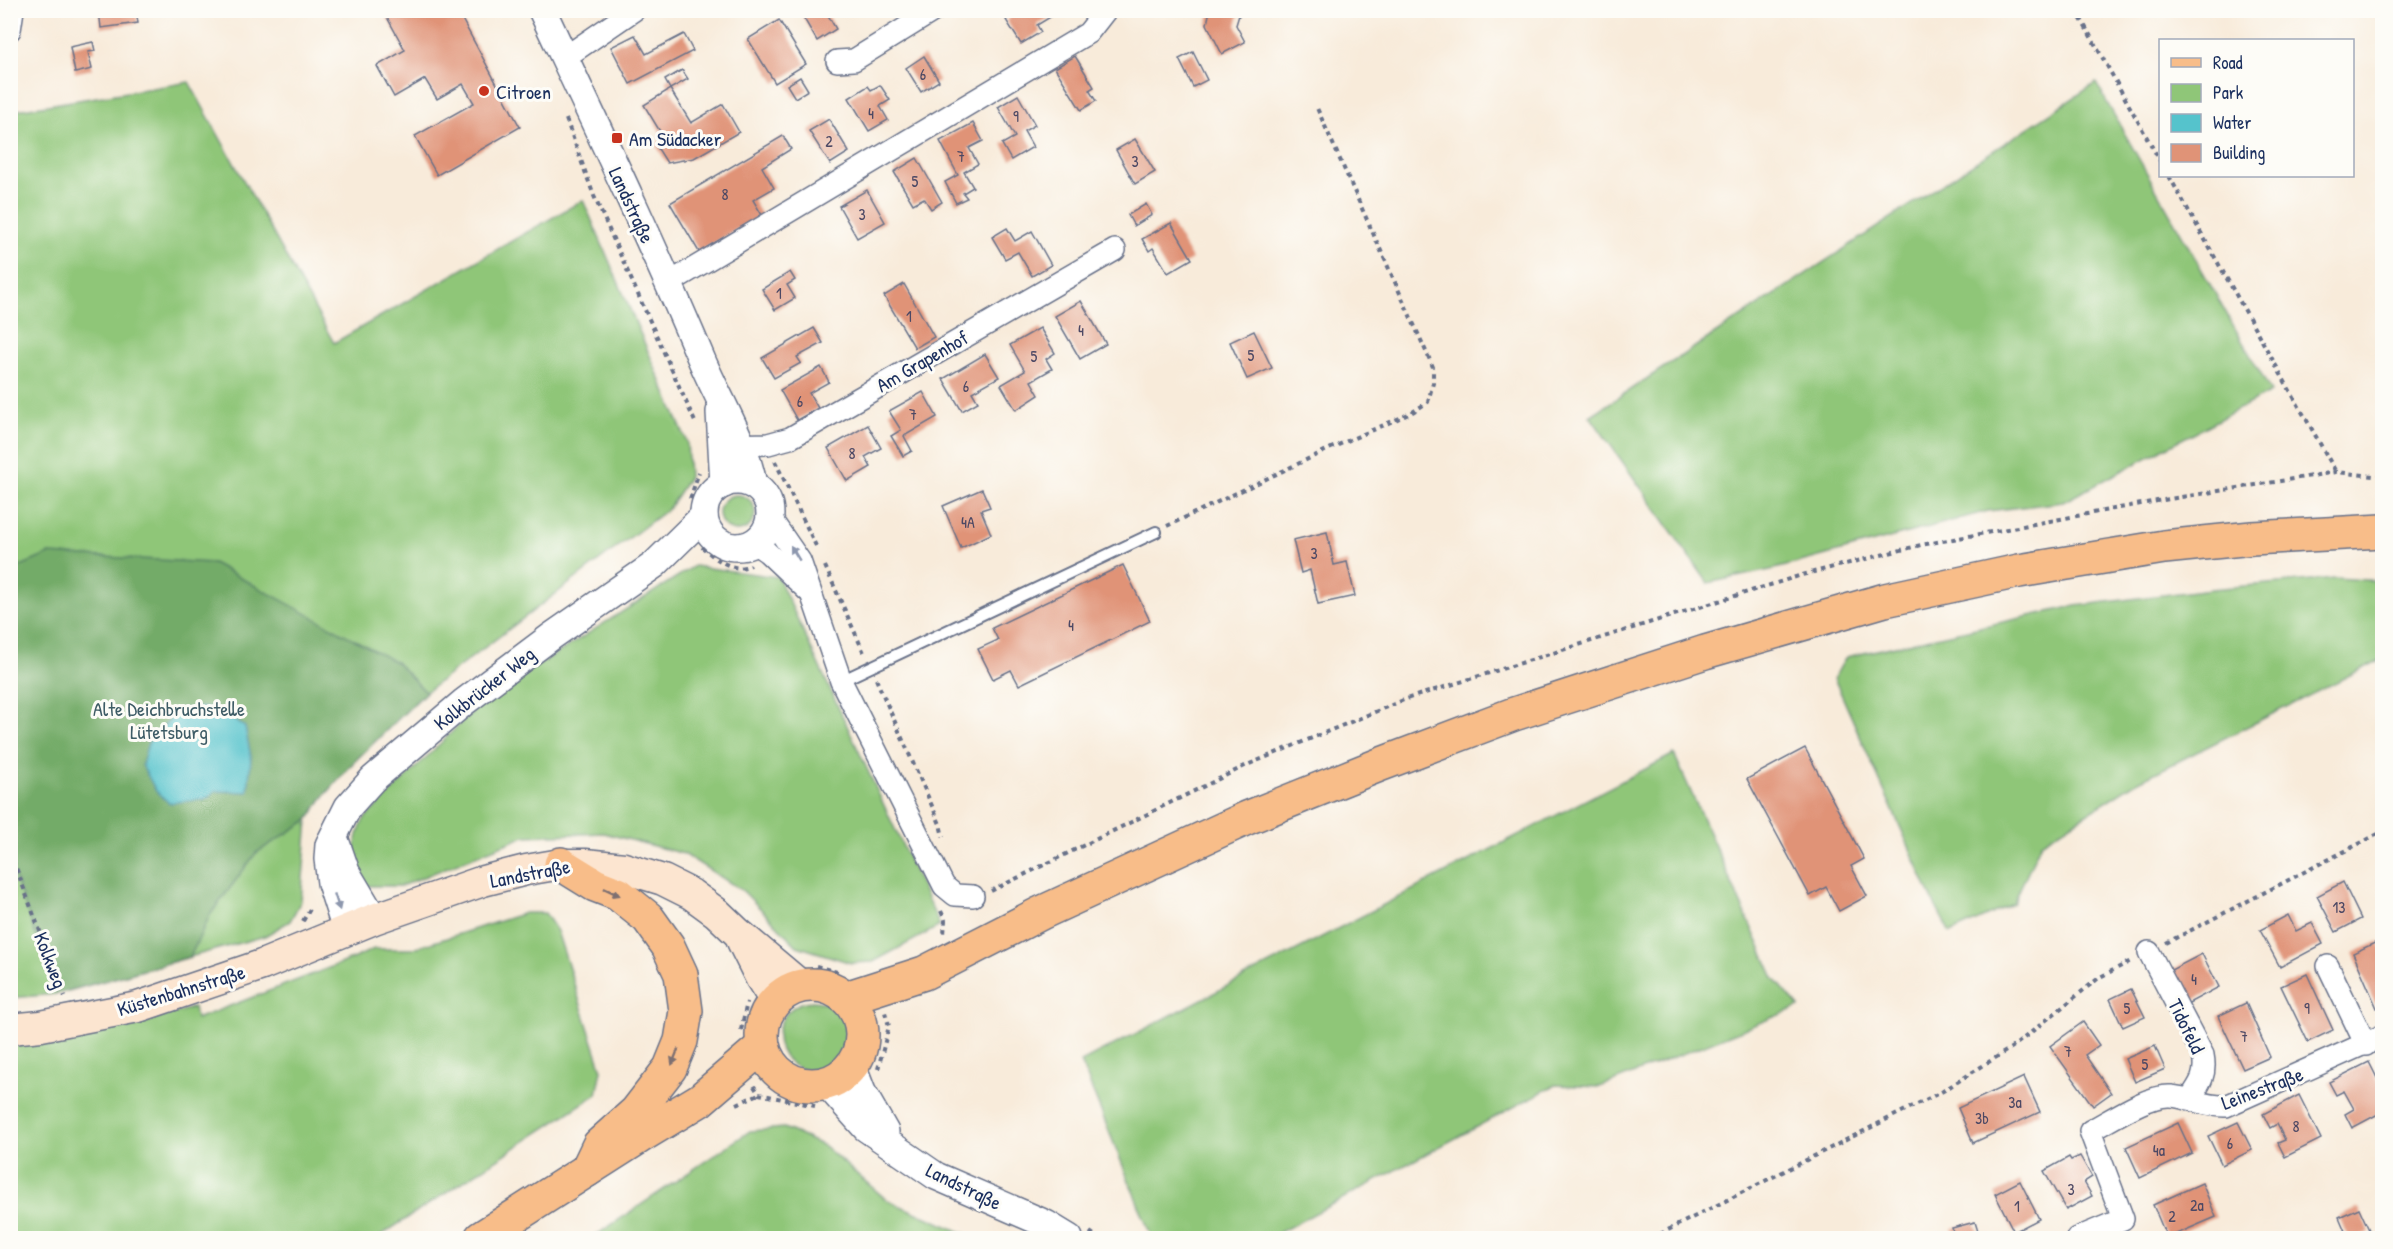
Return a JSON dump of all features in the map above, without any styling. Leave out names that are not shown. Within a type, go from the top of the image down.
[{"type":"main road","points":[[866,1005],[1002,931],[1247,818],[1514,714],[1705,651],[1885,600],[2019,571],[2164,547],[2252,538],[2382,531]]},
{"type":"main road","points":[[561,864],[595,885],[618,894],[648,918],[668,946],[681,974],[686,1011],[681,1041],[670,1068],[636,1112],[599,1145],[586,1170]]},
{"type":"main road","name":"Landstraße","points":[[346,930],[483,881],[526,870],[561,864],[624,868],[663,880],[700,900],[738,933],[760,979],[785,985]]},
{"type":"main road","name":"Küstenbahnstraße","points":[[10,1029],[41,1026],[138,1007],[262,965],[346,930]]},
{"type":"main road","points":[[785,985],[817,985],[832,989],[866,1005],[861,1045],[851,1076],[810,1085],[793,1082],[779,1073],[763,1046],[762,1030],[766,1014],[785,985]]},
{"type":"main road","points":[[481,1239],[586,1170],[700,1100],[763,1046]]},
{"type":"main road","points":[[700,1100],[779,1073]]},
{"type":"street","points":[[10,30],[13,10]]},
{"type":"street","name":"Landstraße","points":[[542,10],[669,283],[719,402],[730,444],[724,484]]},
{"type":"street","points":[[564,58],[634,10]]},
{"type":"street","points":[[837,61],[854,60],[935,10]]},
{"type":"street","points":[[669,283],[1088,33],[1106,10]]},
{"type":"street","name":"Am Grapenhof","points":[[730,444],[768,444],[790,438],[1115,250]]},
{"type":"street","name":"Landstraße","points":[[730,444],[750,468],[753,484]]},
{"type":"street","points":[[771,519],[762,537],[754,543],[735,548],[716,540],[697,508],[724,484],[743,481],[753,484],[767,499],[771,519],[800,561],[842,681],[944,886],[955,895],[973,896]]},
{"type":"street","name":"Kolkbrücker Weg","points":[[654,566],[697,508]]},
{"type":"street","name":"Kolkbrücker Weg","points":[[346,930],[325,900],[331,883],[329,845],[348,807],[373,779],[464,702],[552,636],[654,566],[716,540]]},
{"type":"street","points":[[754,543],[767,552],[809,592]]},
{"type":"street","points":[[334,833],[337,852],[346,872],[374,919]]},
{"type":"street","name":"Tidofeld","points":[[2150,952],[2203,1055],[2204,1078],[2189,1100]]},
{"type":"street","name":"Leinestraße","points":[[2077,1239],[2123,1219],[2090,1131],[2147,1101],[2158,1098],[2170,1096],[2204,1106],[2226,1106],[2374,1041],[2328,966]]},
{"type":"street","name":"Landstraße","points":[[851,1076],[894,1146],[936,1176],[1046,1224],[1069,1239]]},
{"type":"lane","points":[[842,681],[1156,532]]},
{"type":"path","points":[[2076,10],[2159,159]]},
{"type":"path","points":[[1156,532],[1329,449],[1411,413],[1428,402],[1433,383],[1433,367],[1316,106]]},
{"type":"path","points":[[565,118],[594,196],[697,426]]},
{"type":"path","points":[[2170,177],[2336,472]]},
{"type":"path","points":[[778,466],[819,553]]},
{"type":"path","points":[[697,508],[700,470]]},
{"type":"path","points":[[824,563],[940,824],[944,836],[938,850],[929,856]]},
{"type":"path","points":[[1652,1239],[1943,1091],[2014,1046],[2100,977],[2382,832]]},
{"type":"path","name":"Kolkweg","points":[[10,852],[67,1001]]},
{"type":"path","points":[[936,901],[945,920],[946,928],[940,941]]},
{"type":"path","points":[[785,985],[790,958],[859,977],[867,977],[866,1005],[888,1026],[851,1076]]},
{"type":"green space","points":[[189,82],[334,343],[583,200],[687,442],[689,477],[669,508],[426,692],[353,763],[321,800],[308,820],[301,901],[290,921],[265,936],[57,994],[11,998],[11,111]]},
{"type":"green space","points":[[2096,83],[2271,392],[2063,502],[1988,511],[1775,569],[1708,583],[1590,416]]},
{"type":"green space","points":[[737,495],[750,500],[755,513],[750,526],[737,531],[724,526],[719,513],[724,500]]},
{"type":"green space","name":"Alte Deichbruchstelle Lütetsburg","points":[[49,554],[213,563],[396,662],[426,692],[353,763],[321,800],[308,820],[256,853],[210,915],[190,957],[57,994],[11,867],[11,570]]},
{"type":"green space","points":[[694,566],[778,577],[940,926],[873,962],[851,963],[797,946],[743,891],[684,854],[604,833],[525,836],[401,886],[364,886],[355,852],[357,837],[364,819],[485,699]]},
{"type":"green space","points":[[2335,578],[2382,581],[2382,659],[2135,783],[2041,843],[2013,904],[1950,933],[1934,903],[1834,678],[1846,657],[2075,606],[2211,589]]},
{"type":"green space","points":[[1674,754],[1774,978],[1799,1007],[1600,1087],[1555,1085],[1269,1238],[1152,1238],[1081,1062]]},
{"type":"green space","points":[[525,913],[545,913],[557,931],[602,1070],[597,1094],[377,1238],[11,1238],[11,1044],[146,1022],[194,1007],[196,1019],[374,949],[412,949]]},
{"type":"green space","points":[[820,1001],[833,1007],[842,1016],[846,1022],[848,1036],[846,1050],[838,1061],[827,1069],[806,1071],[788,1061],[780,1050],[778,1029],[788,1011],[799,1003]]},
{"type":"green space","points":[[784,1128],[824,1146],[887,1200],[975,1238],[592,1238],[750,1131]]},
{"type":"water","name":"Alte Deichbruchstelle Lütetsburg","points":[[213,707],[245,727],[251,757],[248,792],[216,791],[206,799],[169,803],[156,791],[142,765],[148,743],[180,709]]},
{"type":"building","points":[[99,10],[136,10],[138,23],[101,28]]},
{"type":"building","name":"Citroen","points":[[383,10],[427,10],[430,16],[438,10],[457,10],[520,127],[437,175],[415,136],[474,103],[463,84],[437,99],[425,79],[394,97],[377,66],[405,50]]},
{"type":"building","points":[[799,10],[825,10],[836,29],[817,41]]},
{"type":"building","points":[[1021,10],[1048,10],[1052,16],[1037,25],[1041,32],[1021,44],[1006,20]]},
{"type":"building","points":[[1210,10],[1247,10],[1239,15],[1236,25],[1245,42],[1222,54],[1207,24]]},
{"type":"building","points":[[779,20],[806,64],[775,83],[748,39]]},
{"type":"building","points":[[684,34],[693,51],[630,84],[611,47],[635,35],[646,54]]},
{"type":"building","points":[[93,42],[95,51],[88,52],[92,69],[75,73],[70,47]]},
{"type":"building","points":[[1193,52],[1207,80],[1193,87],[1179,59]]},
{"type":"building","points":[[924,56],[939,81],[921,92],[906,68]]},
{"type":"building","points":[[1075,56],[1094,87],[1089,90],[1096,101],[1081,110],[1055,68]]},
{"type":"building","points":[[682,70],[688,79],[670,89],[665,80]]},
{"type":"building","points":[[800,77],[808,90],[795,98],[787,85]]},
{"type":"building","points":[[880,85],[890,100],[880,106],[888,120],[869,131],[849,98],[868,86],[871,90]]},
{"type":"building","points":[[670,89],[691,123],[723,104],[739,132],[694,158],[667,163],[655,144],[664,138],[644,105]]},
{"type":"building","points":[[1018,95],[1035,125],[1024,131],[1033,147],[1011,160],[1002,144],[1015,137],[998,107]]},
{"type":"building","points":[[829,119],[849,152],[830,164],[809,131]]},
{"type":"building","points":[[973,123],[983,141],[969,148],[978,164],[964,172],[973,187],[963,193],[967,198],[956,203],[945,182],[958,175],[940,141]]},
{"type":"building","points":[[783,136],[791,149],[762,167],[774,188],[753,200],[762,215],[699,252],[670,203]]},
{"type":"building","points":[[1135,139],[1155,172],[1135,184],[1116,150]]},
{"type":"building","points":[[917,158],[942,202],[931,209],[924,198],[913,204],[894,172]]},
{"type":"building","points":[[867,190],[885,222],[857,238],[839,206]]},
{"type":"building","points":[[1146,204],[1152,215],[1134,226],[1128,215]]},
{"type":"building","points":[[1171,223],[1192,259],[1168,273],[1153,248],[1149,251],[1142,239]]},
{"type":"building","points":[[1007,228],[1015,241],[1032,231],[1051,265],[1032,276],[1018,252],[1005,259],[992,237]]},
{"type":"building","points":[[790,272],[795,280],[787,285],[795,298],[775,310],[762,289]]},
{"type":"building","points":[[904,284],[934,337],[915,348],[884,296]]},
{"type":"building","points":[[1081,301],[1106,344],[1080,359],[1055,316]]},
{"type":"building","points":[[814,328],[823,343],[797,357],[801,363],[774,378],[762,358]]},
{"type":"building","points":[[1040,328],[1055,353],[1046,359],[1052,369],[1031,381],[1039,395],[1016,410],[1001,385],[1025,371],[1010,345]]},
{"type":"building","points":[[1254,331],[1272,368],[1247,379],[1230,342]]},
{"type":"building","points":[[985,354],[999,377],[972,392],[978,402],[962,411],[943,379]]},
{"type":"building","points":[[821,367],[829,382],[809,393],[818,408],[797,420],[780,390]]},
{"type":"building","points":[[923,392],[937,417],[904,436],[912,451],[903,456],[891,436],[901,430],[889,411]]},
{"type":"building","points":[[868,425],[881,448],[865,457],[871,467],[847,481],[828,448]]},
{"type":"building","points":[[982,489],[990,507],[981,510],[991,534],[961,548],[943,506]]},
{"type":"building","points":[[1327,532],[1334,565],[1347,562],[1355,596],[1318,604],[1310,570],[1301,573],[1293,540]]},
{"type":"building","points":[[1123,565],[1150,621],[1019,685],[1011,670],[993,679],[978,649],[998,640],[992,628]]},
{"type":"building","points":[[1805,748],[1864,859],[1851,866],[1867,896],[1839,911],[1826,887],[1810,896],[1747,779]]},
{"type":"building","points":[[2343,882],[2361,919],[2336,932],[2317,896]]},
{"type":"building","points":[[2288,915],[2296,931],[2312,923],[2323,944],[2280,967],[2260,930]]},
{"type":"building","points":[[2379,941],[2382,949],[2382,1006],[2377,1008],[2353,953]]},
{"type":"building","points":[[2202,954],[2219,987],[2187,1004],[2169,971]]},
{"type":"building","points":[[2307,974],[2333,1030],[2308,1042],[2281,986]]},
{"type":"building","points":[[2131,989],[2145,1017],[2123,1027],[2110,999]]},
{"type":"building","points":[[2246,1003],[2270,1057],[2243,1069],[2218,1016]]},
{"type":"building","points":[[2083,1022],[2099,1045],[2085,1055],[2111,1093],[2093,1106],[2050,1046]]},
{"type":"building","points":[[2155,1046],[2165,1069],[2135,1082],[2125,1059]]},
{"type":"building","points":[[2369,1062],[2382,1088],[2382,1112],[2352,1128],[2345,1114],[2354,1109],[2344,1091],[2336,1095],[2329,1082]]},
{"type":"building","points":[[2024,1077],[2040,1112],[1973,1143],[1958,1108]]},
{"type":"building","points":[[2299,1095],[2321,1139],[2285,1157],[2278,1143],[2285,1140],[2277,1124],[2270,1128],[2263,1114]]},
{"type":"building","points":[[2238,1122],[2252,1150],[2222,1165],[2208,1136]]},
{"type":"building","points":[[2178,1123],[2192,1153],[2140,1178],[2126,1147]]},
{"type":"building","points":[[2080,1156],[2092,1177],[2084,1182],[2092,1196],[2066,1210],[2044,1171],[2069,1157],[2071,1160]]},
{"type":"building","points":[[2020,1181],[2039,1219],[2014,1232],[1995,1194]]},
{"type":"building","points":[[2202,1183],[2216,1217],[2167,1238],[2153,1205]]},
{"type":"building","points":[[2359,1208],[2370,1232],[2348,1238],[2339,1217]]},
{"type":"building","points":[[1975,1222],[1980,1238],[1955,1238],[1952,1228]]},
{"type":"place","name":"Citroen","points":[[484,91]]},
{"type":"place","name":"Am Südacker","points":[[617,138]]}]
